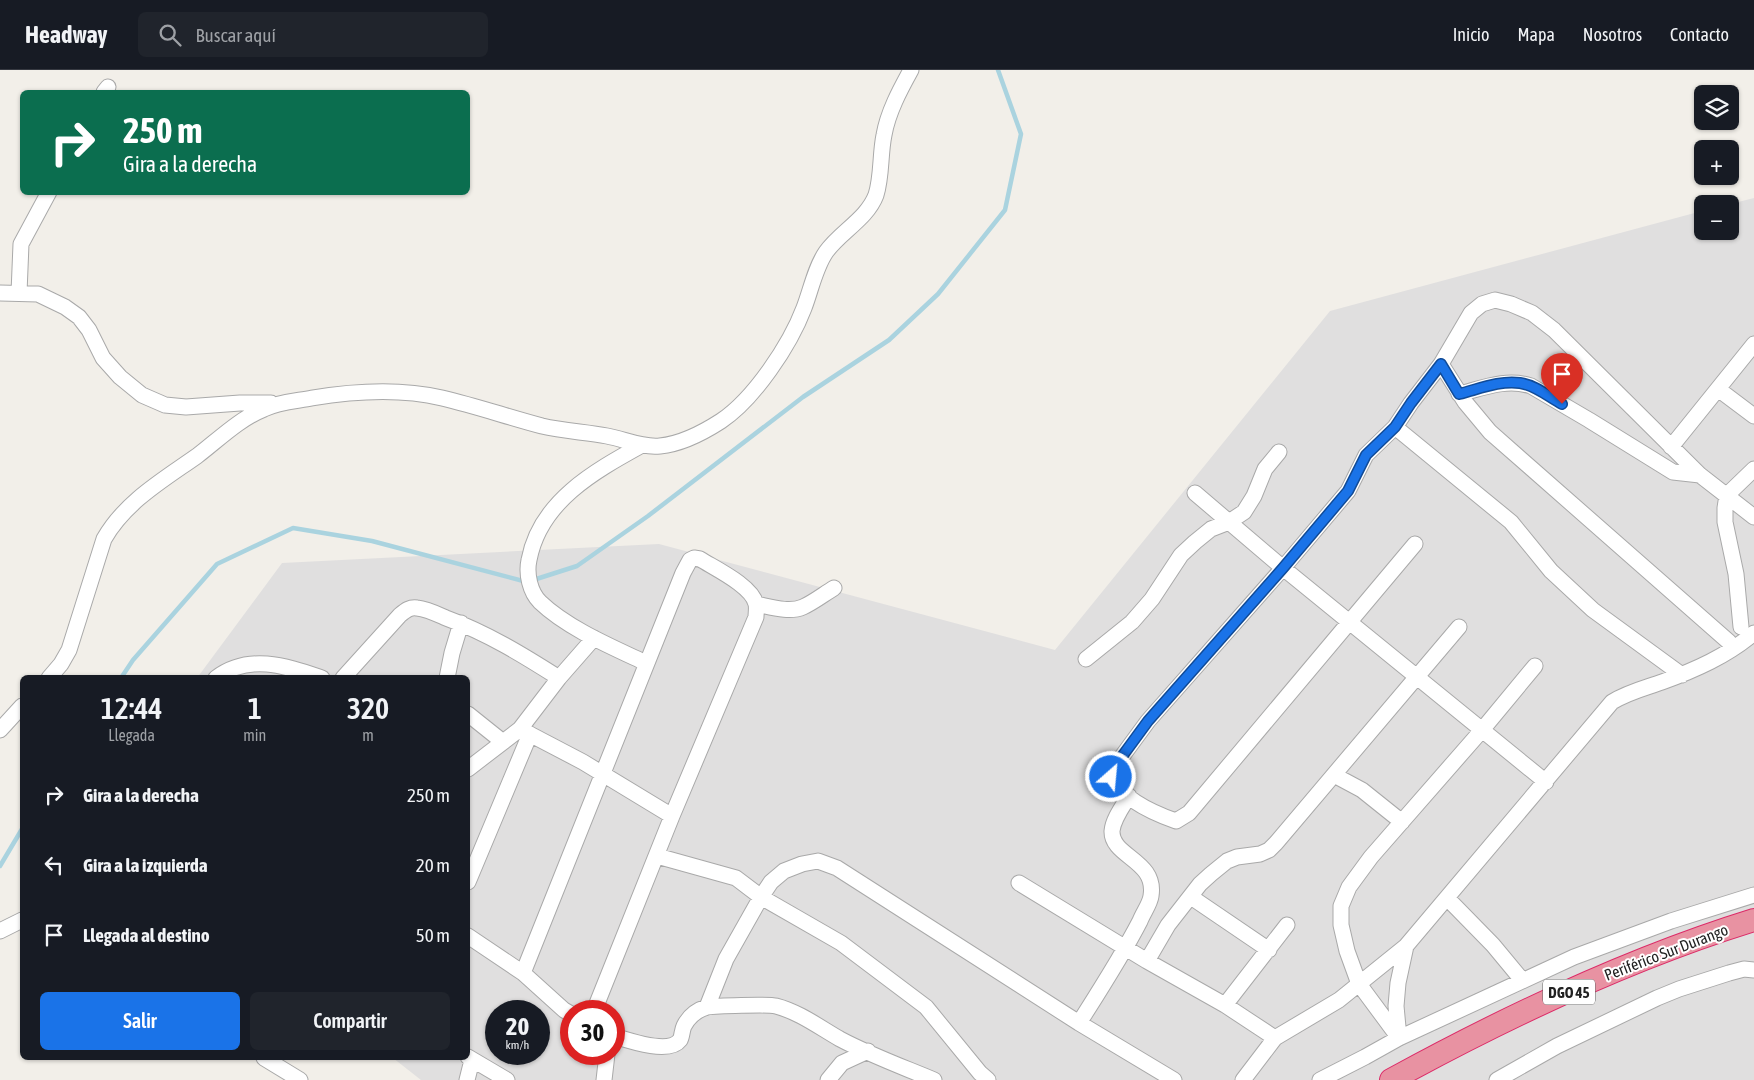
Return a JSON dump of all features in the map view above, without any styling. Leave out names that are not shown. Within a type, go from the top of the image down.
[{"type":"highway","name":"Periférico Sur Durango","points":[[1391,1080],[1497,1025],[1590,982],[1657,954],[1754,920]]},
{"type":"street","points":[[0,293],[38,294],[65,307],[79,317],[89,330],[103,358],[120,377],[142,395],[165,405],[186,407],[240,403],[280,403],[324,396],[372,392],[413,394],[439,397],[543,426],[608,436],[642,445],[660,446],[698,434],[721,421],[753,391],[773,364],[792,334],[803,311],[821,260],[828,249],[870,207],[876,194],[889,113],[911,70]]},
{"type":"street","points":[[18,293],[21,244],[47,195]]},
{"type":"street","points":[[1415,544],[1204,797],[1182,819],[1176,821],[1159,815],[1116,786],[1111,777],[1115,766],[1148,721],[1348,491],[1366,455],[1395,427],[1441,364],[1471,313],[1482,304],[1495,300],[1511,304],[1532,314],[1554,330],[1700,475],[1754,516]]},
{"type":"street","points":[[1671,447],[1754,344]]},
{"type":"street","points":[[1441,364],[1459,394],[1490,432],[1729,642]]},
{"type":"street","points":[[1459,394],[1503,382],[1521,383],[1531,386],[1673,472],[1700,475]]},
{"type":"street","points":[[1718,389],[1754,416]]},
{"type":"street","points":[[51,675],[68,650],[104,538],[111,525],[142,495],[229,431],[257,412],[280,403]]},
{"type":"street","points":[[1395,427],[1511,522],[1551,571],[1593,610],[1682,675]]},
{"type":"street","points":[[642,445],[595,471],[573,488],[536,533],[527,568],[531,587],[539,601],[557,615],[594,638],[646,664]]},
{"type":"street","points":[[1086,659],[1132,622],[1152,599],[1182,555],[1195,542],[1211,529],[1229,522],[1244,512],[1254,496],[1265,469],[1279,452]]},
{"type":"street","points":[[1748,630],[1725,522],[1725,508],[1727,495],[1754,469]]},
{"type":"street","points":[[1195,494],[1546,782]]},
{"type":"street","points":[[523,973],[683,573],[690,560],[694,558],[700,559],[750,592],[756,604],[756,617],[672,816],[598,1000]]},
{"type":"street","points":[[756,604],[782,609],[795,609],[804,607],[834,588]]},
{"type":"street","points":[[346,675],[400,615],[408,609],[416,608],[428,610],[462,623],[515,650],[559,678]]},
{"type":"street","points":[[1243,1080],[1275,1038],[1318,1014],[1406,946],[1612,702],[1624,694],[1682,675],[1718,659],[1748,630],[1754,611]]},
{"type":"street","points":[[448,675],[452,653],[462,623]]},
{"type":"street","points":[[1147,962],[1168,925],[1200,884],[1227,861],[1237,857],[1260,854],[1269,850],[1459,628]]},
{"type":"street","points":[[1718,659],[1729,642],[1748,630]]},
{"type":"street","points":[[470,877],[525,731],[559,678],[594,638]]},
{"type":"street","points":[[222,675],[237,667],[253,662],[313,675]]},
{"type":"street","points":[[1398,1038],[1359,984],[1347,951],[1341,925],[1341,906],[1349,887],[1371,857],[1535,666]]},
{"type":"street","points":[[0,730],[20,708]]},
{"type":"street","points":[[470,716],[503,742]]},
{"type":"street","points":[[525,731],[555,746],[672,816]]},
{"type":"street","points":[[470,767],[503,742],[525,731]]},
{"type":"street","points":[[1334,775],[1362,790],[1402,822]]},
{"type":"street","points":[[1079,1023],[1126,948],[1151,898],[1151,882],[1143,867],[1124,853],[1116,843],[1112,832],[1121,809],[1129,796]]},
{"type":"street","points":[[657,856],[736,878],[761,897],[841,943],[926,1007],[980,1073],[988,1080]]},
{"type":"street","points":[[708,1007],[726,959],[771,882],[784,871],[802,864],[818,861],[837,868],[1079,1023],[1174,1080]]},
{"type":"street","points":[[1019,883],[1147,962],[1225,1005],[1275,1038]]},
{"type":"street","points":[[1320,1080],[1398,1038],[1522,980],[1592,950],[1671,921],[1754,895]]},
{"type":"street","points":[[1191,897],[1269,950]]},
{"type":"street","points":[[1447,898],[1493,945],[1522,980]]},
{"type":"street","points":[[0,931],[20,921]]},
{"type":"street","points":[[1225,1005],[1287,925]]},
{"type":"street","points":[[470,937],[523,973],[560,1006]]},
{"type":"street","points":[[1398,1038],[1396,1006],[1398,983],[1406,946]]},
{"type":"street","points":[[1497,1080],[1557,1046],[1615,1020],[1657,998],[1729,973],[1744,969],[1754,970]]},
{"type":"street","points":[[625,1039],[656,1046],[674,1044],[680,1040],[684,1025],[694,1012],[708,1007],[775,1006],[808,1019],[840,1039],[934,1080]]},
{"type":"street","points":[[828,1080],[842,1063],[868,1051]]},
{"type":"street","points":[[470,1058],[507,1080]]},
{"type":"street","points":[[272,1060],[289,1064],[300,1080]]},
{"type":"street","points":[[467,1080],[470,1060]]},
{"type":"street","points":[[604,1080],[606,1065]]},
{"type":"shaded area","points":[[1754,198],[1754,1080],[421,1080],[396,1060],[470,1060],[470,675],[199,675],[282,563],[659,544],[1055,650],[1330,311],[1694,213],[1694,240],[1739,240],[1739,202]]},
{"type":"waterway","points":[[123,675],[133,660],[217,564],[293,528],[372,541],[527,582],[577,566],[648,516],[803,397],[889,340],[938,294],[1005,210],[1021,134],[998,70]]},
{"type":"waterway","points":[[0,866],[20,832]]},
{"type":"route","points":[[1111,777],[1115,766],[1148,721],[1348,491],[1366,455],[1395,427],[1441,364],[1459,394],[1503,382],[1521,383],[1531,386],[1562,404]]}]
